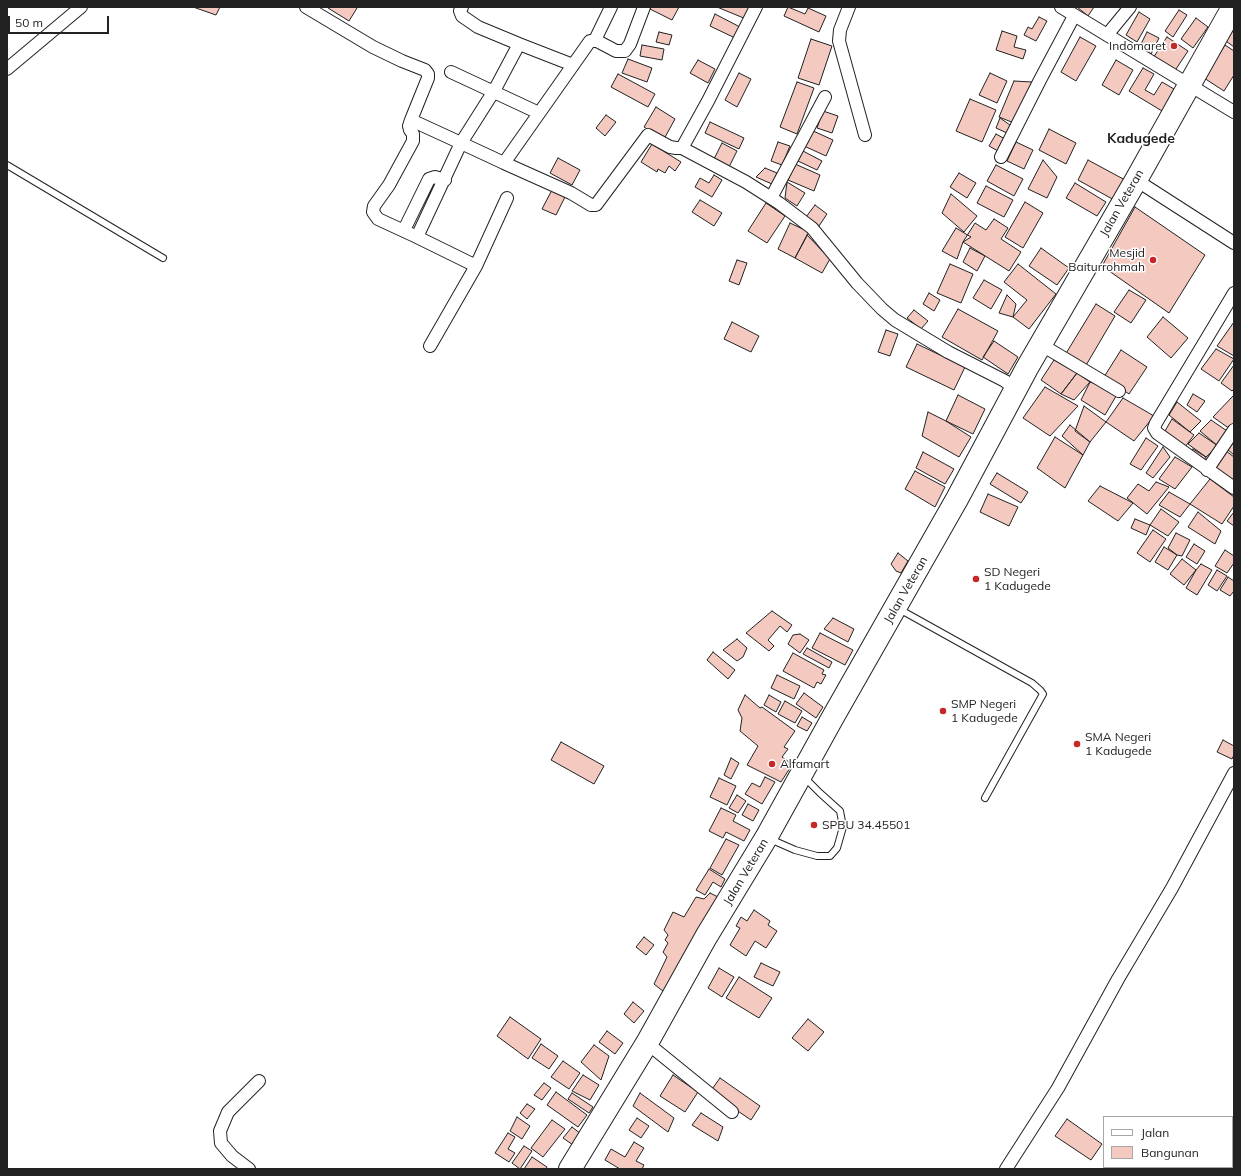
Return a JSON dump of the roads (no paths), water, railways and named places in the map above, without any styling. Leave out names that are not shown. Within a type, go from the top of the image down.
[{"type":"highway","name":"Jalan Veteran","points":[[570,1169],[647,1043],[706,937],[766,838],[957,499],[1040,344],[1136,180],[1233,7]]},
{"type":"street","points":[[7,69],[81,7]]},
{"type":"street","points":[[306,7],[373,47],[425,70],[428,74],[428,78],[409,126],[413,134],[413,141],[389,185],[374,206],[373,212],[378,219],[404,230],[476,266]]},
{"type":"street","points":[[462,7],[460,11],[462,16],[478,27],[574,65]]},
{"type":"street","points":[[595,40],[611,7]]},
{"type":"street","points":[[504,163],[590,41],[595,40],[616,51],[625,51],[630,44],[644,7]]},
{"type":"street","points":[[682,148],[708,102],[756,7]]},
{"type":"street","points":[[849,7],[840,30],[839,41],[865,135]]},
{"type":"street","points":[[1061,7],[1234,112]]},
{"type":"street","points":[[1107,36],[1130,7]]},
{"type":"street","points":[[1001,157],[1074,16]]},
{"type":"street","points":[[417,237],[461,143],[494,91],[519,44]]},
{"type":"street","points":[[451,72],[539,113]]},
{"type":"street","points":[[771,198],[825,98]]},
{"type":"street","points":[[411,120],[571,193],[592,206],[596,205],[643,132],[670,147],[682,148],[746,182],[812,228],[857,283],[895,320],[948,352],[1006,381],[1015,389]]},
{"type":"street","points":[[404,230],[429,179],[435,177],[445,180]]},
{"type":"street","points":[[1136,180],[1234,242]]},
{"type":"street","points":[[430,346],[476,266],[508,198]]},
{"type":"street","points":[[1234,293],[1154,428],[1157,433],[1234,488]]},
{"type":"street","points":[[1040,344],[1119,391]]},
{"type":"street","points":[[1207,470],[1234,430]]},
{"type":"street","points":[[1006,1169],[1058,1088],[1118,979],[1172,888],[1234,773]]},
{"type":"street","points":[[647,1043],[732,1112]]},
{"type":"street","points":[[249,1169],[232,1156],[221,1143],[220,1130],[228,1112],[259,1081]]},
{"type":"lane","points":[[7,165],[163,258]]},
{"type":"lane","points":[[896,607],[1032,683],[1043,694],[985,798]]},
{"type":"lane","points":[[766,838],[795,850],[817,856],[830,856],[837,848],[843,827],[840,811],[820,794],[802,774]]},
{"type":"place","name":"Indomaret","points":[[1174,46]]},
{"type":"place","name":"Mesjid Baiturrohmah","points":[[1153,260]]},
{"type":"place","name":"SD Negeri 1 Kadugede","points":[[976,579]]},
{"type":"place","name":"SMP Negeri 1 Kadugede","points":[[943,711]]},
{"type":"place","name":"SMA Negeri 1 Kadugede","points":[[1077,744]]},
{"type":"place","name":"Alfamart","points":[[772,764]]},
{"type":"place","name":"SPBU 34.45501","points":[[814,825]]},
{"type":"district","name":"Kadugede","points":[[1141,139]]}]
